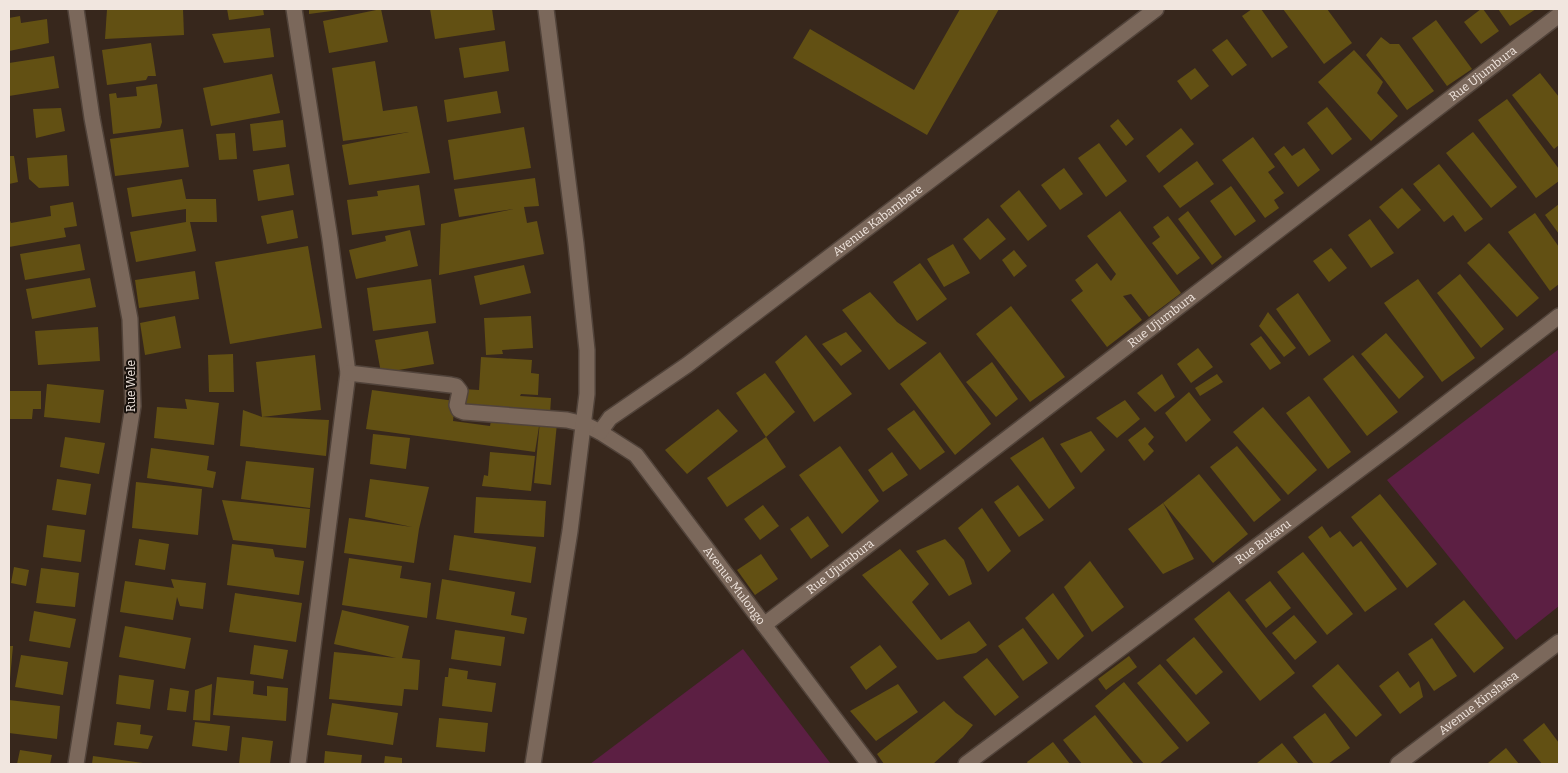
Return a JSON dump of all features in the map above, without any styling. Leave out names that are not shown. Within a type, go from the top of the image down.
[{"type":"street","name":"Rue Wele","points":[[76,9],[92,118],[130,319],[132,406],[76,764]]},
{"type":"street","points":[[294,9],[330,239],[348,373],[298,764]]},
{"type":"street","points":[[533,764],[570,531],[588,394],[587,350],[576,244],[546,9]]},
{"type":"street","name":"Avenue Kabambare","points":[[600,432],[610,418],[687,365],[1156,9]]},
{"type":"street","name":"Rue Ujumbura","points":[[764,625],[1559,15]]},
{"type":"street","name":"Rue Bukavu","points":[[966,764],[1399,440],[1559,316]]},
{"type":"street","name":"Avenue Mulongo","points":[[348,373],[456,386],[460,391],[457,405],[459,410],[464,412],[549,418],[584,424],[636,455],[869,764]]},
{"type":"street","name":"Avenue Kinshasa","points":[[1398,764],[1559,642]]},
{"type":"shaded area","points":[[1559,349],[1559,606],[1516,640],[1387,480]]},
{"type":"shaded area","points":[[743,649],[831,764],[590,764]]},
{"type":"building","points":[[107,9],[183,9],[184,35],[105,39]]},
{"type":"building","points":[[227,9],[263,9],[264,15],[229,20]]},
{"type":"building","points":[[309,9],[339,9],[339,10],[309,14]]},
{"type":"building","points":[[381,9],[388,42],[329,53],[323,21]]},
{"type":"building","points":[[430,9],[492,9],[495,30],[435,39]]},
{"type":"building","points":[[960,9],[999,9],[927,135],[793,58],[810,29],[914,90]]},
{"type":"building","points":[[1252,9],[1261,9],[1288,47],[1272,58],[1242,16]]},
{"type":"building","points":[[1283,9],[1327,9],[1352,43],[1324,64]]},
{"type":"building","points":[[1483,9],[1499,31],[1481,44],[1464,22]]},
{"type":"building","points":[[1498,9],[1536,9],[1510,26]]},
{"type":"building","points":[[20,16],[21,23],[47,19],[49,43],[9,51],[9,18]]},
{"type":"building","points":[[1436,20],[1472,69],[1447,86],[1412,38]]},
{"type":"building","points":[[270,28],[274,57],[224,63],[212,34]]},
{"type":"building","points":[[1381,37],[1390,44],[1399,44],[1434,91],[1407,110],[1366,55]]},
{"type":"building","points":[[1227,39],[1247,65],[1232,76],[1212,50]]},
{"type":"building","points":[[505,41],[509,71],[464,78],[459,48]]},
{"type":"building","points":[[151,43],[156,76],[148,76],[146,80],[107,85],[102,50]]},
{"type":"building","points":[[1354,50],[1383,82],[1377,93],[1398,116],[1371,141],[1318,82]]},
{"type":"building","points":[[54,56],[59,88],[9,96],[9,63]]},
{"type":"building","points":[[375,61],[383,111],[417,106],[430,173],[349,185],[342,145],[409,132],[343,141],[332,68]]},
{"type":"building","points":[[1195,68],[1209,86],[1191,100],[1177,81]]},
{"type":"building","points":[[1540,73],[1559,97],[1559,145],[1554,149],[1512,95]]},
{"type":"building","points":[[272,74],[280,113],[211,126],[203,88]]},
{"type":"building","points":[[157,84],[162,122],[160,128],[113,134],[109,94],[116,93],[117,98],[137,96],[136,87]]},
{"type":"building","points":[[497,91],[501,113],[447,122],[444,100]]},
{"type":"building","points":[[1507,99],[1559,169],[1559,181],[1536,198],[1478,120]]},
{"type":"building","points":[[1327,107],[1352,139],[1332,155],[1307,123]]},
{"type":"building","points":[[61,108],[65,131],[36,138],[33,109]]},
{"type":"building","points":[[1118,119],[1134,139],[1126,146],[1110,126]]},
{"type":"building","points":[[283,120],[286,147],[253,151],[250,124]]},
{"type":"building","points":[[524,127],[531,168],[454,180],[448,140]]},
{"type":"building","points":[[1181,128],[1194,144],[1159,173],[1146,156]]},
{"type":"building","points":[[183,129],[189,167],[115,176],[110,139]]},
{"type":"building","points":[[1473,132],[1517,187],[1491,208],[1446,153]]},
{"type":"building","points":[[235,133],[237,159],[219,160],[216,134]]},
{"type":"building","points":[[1253,137],[1275,167],[1268,172],[1284,193],[1274,200],[1279,208],[1265,218],[1222,160]]},
{"type":"building","points":[[1099,143],[1127,181],[1106,197],[1078,158]]},
{"type":"building","points":[[1284,146],[1292,156],[1304,148],[1320,170],[1298,187],[1274,154]]},
{"type":"building","points":[[67,155],[69,186],[39,188],[29,179],[27,158]]},
{"type":"building","points":[[9,156],[14,156],[18,182],[9,184]]},
{"type":"building","points":[[1197,161],[1214,184],[1180,208],[1163,186]]},
{"type":"building","points":[[289,164],[294,195],[258,201],[253,170]]},
{"type":"building","points":[[1439,164],[1483,219],[1465,232],[1453,215],[1444,222],[1413,184]]},
{"type":"building","points":[[1064,168],[1083,194],[1060,210],[1041,185]]},
{"type":"building","points":[[535,178],[539,206],[524,207],[527,223],[537,221],[544,254],[439,275],[441,224],[514,209],[459,217],[454,189]]},
{"type":"building","points":[[182,179],[186,199],[216,199],[217,222],[190,222],[196,251],[136,262],[130,232],[186,222],[186,209],[132,217],[127,188]]},
{"type":"building","points":[[419,185],[425,225],[352,235],[347,200],[378,196],[377,191]]},
{"type":"building","points":[[1231,186],[1256,221],[1235,236],[1210,201]]},
{"type":"building","points":[[1402,188],[1421,210],[1398,229],[1379,207]]},
{"type":"building","points":[[1019,190],[1047,226],[1028,241],[1000,206]]},
{"type":"building","points":[[73,202],[77,226],[64,228],[66,237],[9,247],[9,218],[11,223],[51,216],[50,206]]},
{"type":"building","points":[[1559,204],[1559,234],[1545,215]]},
{"type":"building","points":[[293,210],[298,238],[267,244],[261,216]]},
{"type":"building","points":[[1120,211],[1181,293],[1149,317],[1131,294],[1123,296],[1142,320],[1107,347],[1071,300],[1083,291],[1075,280],[1097,263],[1111,281],[1116,274],[1087,236]]},
{"type":"building","points":[[1188,211],[1222,257],[1212,265],[1178,219]]},
{"type":"building","points":[[1535,213],[1559,247],[1559,284],[1550,291],[1508,232]]},
{"type":"building","points":[[1168,216],[1200,258],[1177,275],[1152,243],[1160,237],[1153,227]]},
{"type":"building","points":[[988,218],[1006,239],[980,260],[963,239]]},
{"type":"building","points":[[1370,219],[1394,253],[1371,268],[1348,235]]},
{"type":"building","points":[[410,230],[418,266],[356,279],[349,250],[386,241],[385,236]]},
{"type":"building","points":[[1489,243],[1539,298],[1517,317],[1467,263]]},
{"type":"building","points":[[80,244],[85,270],[25,280],[20,254]]},
{"type":"building","points":[[953,244],[970,273],[944,287],[927,259]]},
{"type":"building","points":[[308,246],[322,328],[230,344],[215,262]]},
{"type":"building","points":[[1331,248],[1347,268],[1329,282],[1313,261]]},
{"type":"building","points":[[1014,250],[1027,266],[1014,277],[1002,260]]},
{"type":"building","points":[[920,263],[947,299],[917,321],[893,282]]},
{"type":"building","points":[[524,265],[531,293],[480,305],[474,276]]},
{"type":"building","points":[[195,271],[199,299],[139,308],[135,280]]},
{"type":"building","points":[[1460,274],[1504,329],[1481,348],[1437,293]]},
{"type":"building","points":[[90,278],[96,307],[32,319],[26,289]]},
{"type":"building","points":[[431,279],[436,323],[373,331],[367,288]]},
{"type":"building","points":[[1418,279],[1475,358],[1442,382],[1384,303]]},
{"type":"building","points":[[870,292],[897,322],[927,343],[889,370],[842,310]]},
{"type":"building","points":[[1298,293],[1331,341],[1309,356],[1276,309]]},
{"type":"building","points":[[1011,306],[1065,377],[1030,402],[976,334]]},
{"type":"building","points":[[1268,312],[1296,348],[1284,357],[1259,326]]},
{"type":"building","points":[[175,316],[181,348],[145,355],[140,323]]},
{"type":"building","points":[[531,316],[533,348],[502,350],[503,354],[486,355],[484,318]]},
{"type":"building","points":[[98,327],[100,361],[38,365],[35,331]]},
{"type":"building","points":[[428,331],[434,364],[381,373],[375,340]]},
{"type":"building","points":[[846,332],[862,351],[841,366],[822,344]]},
{"type":"building","points":[[1386,333],[1424,377],[1399,399],[1361,354]]},
{"type":"building","points":[[806,335],[852,394],[814,422],[775,362]]},
{"type":"building","points":[[1261,336],[1281,363],[1270,370],[1250,344]]},
{"type":"building","points":[[1198,348],[1213,367],[1191,383],[1177,364]]},
{"type":"building","points":[[940,352],[991,424],[955,455],[900,384]]},
{"type":"building","points":[[233,354],[234,392],[209,392],[208,355]]},
{"type":"building","points":[[315,355],[321,410],[262,417],[256,362]]},
{"type":"building","points":[[1353,355],[1398,412],[1367,436],[1323,379]]},
{"type":"building","points":[[481,357],[532,360],[531,373],[539,374],[538,395],[521,394],[520,396],[551,398],[550,414],[461,409],[463,389],[479,390]]},
{"type":"building","points":[[992,362],[1018,399],[996,417],[966,382]]},
{"type":"building","points":[[765,373],[795,412],[766,437],[736,393]]},
{"type":"building","points":[[1162,374],[1175,397],[1155,412],[1137,393]]},
{"type":"building","points":[[1217,374],[1223,382],[1200,396],[1195,388]]},
{"type":"building","points":[[47,384],[104,390],[100,423],[44,417]]},
{"type":"building","points":[[372,390],[455,401],[453,421],[490,426],[492,416],[540,420],[535,452],[366,429]]},
{"type":"building","points":[[10,391],[41,391],[41,409],[33,409],[32,419],[9,419]]},
{"type":"building","points":[[1189,392],[1211,420],[1186,442],[1165,413]]},
{"type":"building","points":[[1309,396],[1351,452],[1328,469],[1286,413]]},
{"type":"building","points":[[185,399],[219,403],[214,445],[154,438],[157,407],[187,409]]},
{"type":"building","points":[[1125,400],[1140,419],[1117,438],[1096,418]]},
{"type":"building","points":[[1263,407],[1317,470],[1288,495],[1233,432]]},
{"type":"building","points":[[718,409],[738,431],[687,474],[665,450]]},
{"type":"building","points":[[243,410],[262,417],[329,420],[326,456],[240,446]]},
{"type":"building","points":[[914,410],[945,452],[920,470],[887,429]]},
{"type":"building","points":[[540,421],[557,423],[551,485],[534,483]]},
{"type":"building","points":[[1145,427],[1154,437],[1148,444],[1154,451],[1144,461],[1128,440]]},
{"type":"building","points":[[1091,431],[1105,450],[1081,473],[1060,444]]},
{"type":"building","points":[[373,434],[410,438],[406,469],[370,464]]},
{"type":"building","points":[[65,437],[105,443],[99,474],[60,467]]},
{"type":"building","points":[[766,437],[786,467],[727,507],[707,478]]},
{"type":"building","points":[[1043,437],[1075,488],[1049,509],[1010,458]]},
{"type":"building","points":[[840,446],[879,501],[842,534],[799,475]]},
{"type":"building","points":[[1237,446],[1281,500],[1254,522],[1210,467]]},
{"type":"building","points":[[151,448],[209,456],[207,470],[216,472],[213,488],[147,478]]},
{"type":"building","points":[[490,452],[535,456],[531,491],[482,486],[484,475],[488,476]]},
{"type":"building","points":[[892,452],[908,475],[883,492],[868,470]]},
{"type":"building","points":[[246,461],[314,468],[310,508],[241,499]]},
{"type":"building","points":[[1199,474],[1248,534],[1213,563],[1163,503]]},
{"type":"building","points":[[57,479],[91,484],[86,515],[52,510]]},
{"type":"building","points":[[370,479],[429,487],[419,529],[414,563],[344,553],[349,518],[412,527],[365,517]]},
{"type":"building","points":[[136,482],[202,489],[198,535],[132,528]]},
{"type":"building","points":[[1018,485],[1044,520],[1019,537],[994,502]]},
{"type":"building","points":[[1380,494],[1437,564],[1407,588],[1351,517]]},
{"type":"building","points":[[476,497],[546,501],[544,537],[474,533]]},
{"type":"building","points":[[222,500],[310,509],[306,548],[233,540]]},
{"type":"building","points":[[1163,503],[1194,559],[1163,574],[1128,529]]},
{"type":"building","points":[[763,505],[779,526],[760,540],[744,519]]},
{"type":"building","points":[[982,508],[1011,551],[988,572],[958,528]]},
{"type":"building","points":[[808,516],[829,546],[811,559],[790,529]]},
{"type":"building","points":[[47,525],[85,530],[81,562],[43,557]]},
{"type":"building","points":[[1322,526],[1330,538],[1340,531],[1353,547],[1361,541],[1397,589],[1365,612],[1308,537]]},
{"type":"building","points":[[454,535],[536,547],[531,583],[449,570]]},
{"type":"building","points":[[139,539],[169,544],[165,570],[135,565]]},
{"type":"building","points":[[945,539],[964,560],[972,584],[949,596],[916,551]]},
{"type":"building","points":[[232,544],[273,549],[275,557],[304,561],[299,595],[227,585]]},
{"type":"building","points":[[900,549],[929,584],[912,602],[941,640],[969,621],[987,645],[976,653],[937,660],[862,575]]},
{"type":"building","points":[[1303,552],[1353,614],[1327,635],[1277,572]]},
{"type":"building","points":[[761,554],[778,579],[755,595],[737,570]]},
{"type":"building","points":[[349,558],[402,566],[400,578],[431,583],[427,618],[342,605]]},
{"type":"building","points":[[1090,561],[1124,607],[1092,632],[1064,587]]},
{"type":"building","points":[[14,567],[29,570],[26,586],[11,583]]},
{"type":"building","points":[[41,568],[79,573],[75,607],[36,603]]},
{"type":"building","points":[[171,579],[206,583],[203,609],[180,606],[177,597],[173,620],[120,612],[125,581],[174,588]]},
{"type":"building","points":[[442,579],[515,592],[511,615],[527,618],[524,634],[436,619]]},
{"type":"building","points":[[1270,581],[1291,608],[1266,628],[1245,600]]},
{"type":"building","points":[[1229,591],[1295,673],[1260,701],[1194,619]]},
{"type":"building","points":[[235,593],[302,603],[296,642],[229,632]]},
{"type":"building","points":[[1053,593],[1084,636],[1058,660],[1025,618]]},
{"type":"building","points":[[1464,600],[1504,648],[1474,673],[1434,624]]},
{"type":"building","points":[[342,610],[409,626],[402,658],[420,660],[418,690],[404,689],[402,706],[329,699],[334,652],[396,658],[334,644]]},
{"type":"building","points":[[34,611],[76,619],[70,648],[29,641]]},
{"type":"building","points":[[1294,615],[1317,642],[1295,660],[1272,633]]},
{"type":"building","points":[[125,626],[191,638],[185,669],[119,657]]},
{"type":"building","points":[[1023,628],[1048,663],[1023,681],[998,646]]},
{"type":"building","points":[[455,630],[505,637],[501,666],[451,659]]},
{"type":"building","points":[[1194,637],[1223,672],[1196,695],[1166,660]]},
{"type":"building","points":[[1432,638],[1457,676],[1434,691],[1408,654]]},
{"type":"building","points":[[254,645],[288,650],[283,679],[250,674]]},
{"type":"building","points":[[880,645],[897,667],[866,690],[850,667]]},
{"type":"building","points":[[9,646],[13,646],[10,679],[9,679]]},
{"type":"building","points":[[21,655],[68,662],[63,695],[15,687]]},
{"type":"building","points":[[1129,656],[1137,667],[1106,690],[1098,679]]},
{"type":"building","points":[[987,658],[1019,697],[995,716],[963,677]]},
{"type":"building","points":[[1160,664],[1210,723],[1187,742],[1137,683]]},
{"type":"building","points":[[1338,664],[1382,715],[1356,737],[1312,686]]},
{"type":"building","points":[[449,668],[468,671],[467,679],[496,683],[492,712],[442,706],[445,677],[448,677]]},
{"type":"building","points":[[1398,671],[1410,688],[1419,681],[1423,697],[1400,714],[1379,686]]},
{"type":"building","points":[[119,675],[154,680],[150,709],[116,704]]},
{"type":"building","points":[[217,677],[254,681],[253,694],[267,696],[267,686],[288,688],[286,721],[213,715]]},
{"type":"building","points":[[1124,682],[1179,748],[1159,764],[1144,764],[1095,706]]},
{"type":"building","points":[[212,684],[210,721],[193,720],[195,690]]},
{"type":"building","points":[[898,684],[918,712],[876,741],[850,711]]},
{"type":"building","points":[[170,688],[189,691],[186,712],[167,710]]},
{"type":"building","points":[[9,700],[60,706],[57,739],[9,733]]},
{"type":"building","points":[[944,701],[956,713],[973,725],[963,737],[933,764],[884,764],[877,754]]},
{"type":"building","points":[[332,703],[398,713],[393,745],[327,735]]},
{"type":"building","points":[[1325,713],[1350,748],[1328,764],[1314,764],[1293,737]]},
{"type":"building","points":[[1095,715],[1134,764],[1082,764],[1063,740]]},
{"type":"building","points":[[439,718],[488,723],[485,752],[436,747]]},
{"type":"building","points":[[117,722],[141,725],[140,734],[153,736],[148,749],[114,745]]},
{"type":"building","points":[[195,722],[230,726],[227,751],[192,746]]},
{"type":"building","points":[[1544,723],[1559,743],[1559,764],[1542,764],[1523,740]]},
{"type":"building","points":[[242,737],[273,741],[270,764],[239,764]]},
{"type":"building","points":[[1053,742],[1070,764],[1028,764],[1027,762]]},
{"type":"building","points":[[1282,743],[1299,764],[1257,763]]},
{"type":"building","points":[[1506,748],[1519,764],[1488,763]]},
{"type":"building","points":[[20,750],[52,755],[50,764],[17,764]]},
{"type":"building","points":[[325,751],[362,755],[361,764],[324,764]]},
{"type":"building","points":[[93,756],[143,763],[143,764],[92,764]]},
{"type":"building","points":[[385,756],[402,758],[402,764],[384,764]]}]
